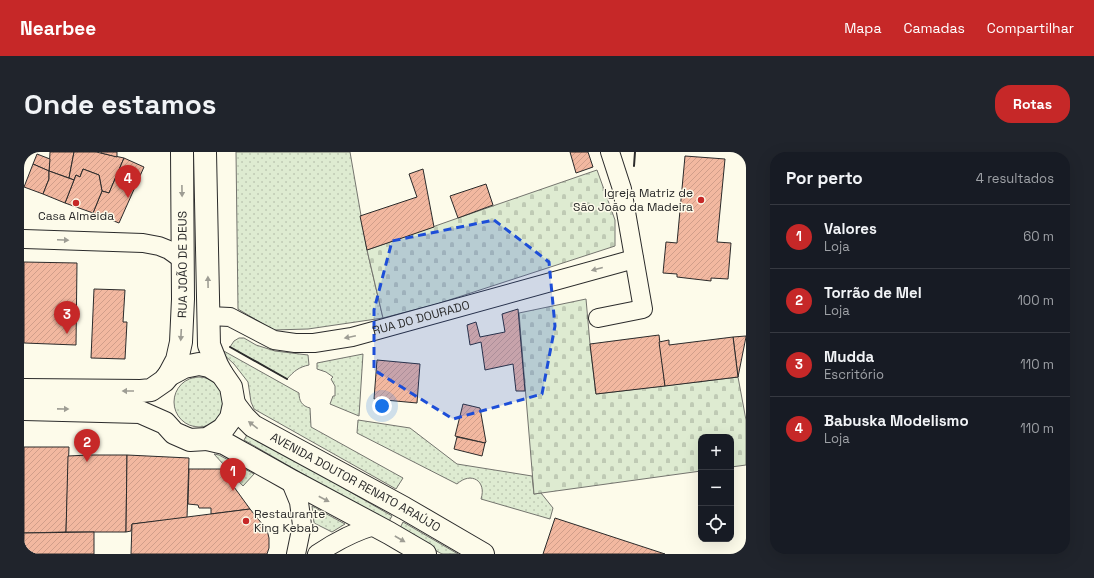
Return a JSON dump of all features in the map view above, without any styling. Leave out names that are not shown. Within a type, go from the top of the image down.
[{"type":"main road","name":"RUA JOÃO DE DEUS","points":[[167,378],[177,360],[181,342],[183,299],[182,152]]},
{"type":"main road","name":"RUA JOÃO DE DEUS","points":[[205,152],[210,345],[222,374]]},
{"type":"main road","points":[[24,390],[151,390],[184,367],[199,364],[209,366],[222,374]]},
{"type":"main road","name":"AVENIDA DOUTOR RENATO ARAÚJO","points":[[207,439],[223,429],[231,418],[234,404],[232,387],[222,374]]},
{"type":"main road","points":[[165,423],[159,403],[167,378]]},
{"type":"main road","name":"AVENIDA DOUTOR RENATO ARAÚJO","points":[[234,404],[253,426],[404,508],[483,554]]},
{"type":"main road","points":[[24,409],[140,412],[165,423],[174,433],[190,440],[207,439],[224,443],[425,554]]},
{"type":"street","points":[[598,318],[643,309],[622,189],[610,152]]},
{"type":"street","points":[[24,239],[143,243],[159,246],[169,250],[183,260]]},
{"type":"street","name":"RUA DO DOURADO","points":[[209,316],[230,318],[274,340],[295,343],[314,343],[352,337],[634,259]]},
{"type":"street","points":[[290,480],[299,502],[302,525],[296,554]]},
{"type":"street","points":[[317,554],[332,544],[360,530],[374,526]]},
{"type":"highlighted area","points":[[494,220],[549,262],[555,326],[542,394],[453,419],[374,370],[374,310],[392,241]]},
{"type":"green space","points":[[236,152],[350,152],[367,250],[383,318],[308,329],[273,330],[238,309]]},
{"type":"green space","points":[[597,170],[615,220],[615,246],[437,304],[383,318],[367,250]]},
{"type":"green space","points":[[586,299],[596,394],[738,377],[746,420],[746,465],[734,467],[734,434],[698,434],[698,471],[534,494],[519,313]]},
{"type":"green space","points":[[239,338],[244,338],[256,345],[275,351],[308,355],[309,365],[297,370],[287,379],[230,347],[234,341]]},
{"type":"green space","points":[[222,350],[299,393],[302,403],[310,408],[311,427],[403,478],[396,489],[254,409],[251,402],[248,382],[234,364],[221,352]]},
{"type":"green space","points":[[363,354],[359,416],[330,404],[333,396],[335,396],[335,386],[331,379],[333,377],[326,372],[317,369],[317,363]]},
{"type":"green space","points":[[199,377],[208,379],[217,384],[222,393],[224,402],[222,411],[217,420],[208,425],[199,427],[190,425],[181,420],[176,411],[174,402],[176,393],[181,384],[190,379]]},
{"type":"green space","points":[[358,420],[410,428],[457,464],[532,476],[534,494],[541,493],[553,508],[550,519],[481,499],[482,487],[476,480],[468,478],[457,484],[357,433]]},
{"type":"green space","points":[[248,433],[392,516],[388,523],[244,440]]},
{"type":"green space","points":[[214,454],[219,455],[254,474],[243,486]]},
{"type":"green space","points":[[312,506],[345,524],[332,532],[314,523]]},
{"type":"green space","points":[[403,522],[458,554],[442,554],[399,530]]},
{"type":"building","points":[[50,152],[74,152],[69,178],[49,171]]},
{"type":"building","points":[[74,152],[96,152],[124,158],[109,193],[102,191],[99,175],[83,169],[80,177],[76,175],[74,180],[69,178]]},
{"type":"building","points":[[117,152],[117,157],[101,153]]},
{"type":"building","points":[[570,152],[588,152],[593,167],[576,173]]},
{"type":"building","points":[[37,154],[50,159],[49,171],[33,164]]},
{"type":"building","name":"Igreja Matriz de São João da Madeira","points":[[685,156],[725,159],[717,242],[731,243],[728,279],[711,278],[711,281],[677,277],[677,274],[663,273],[666,242],[677,243]]},
{"type":"building","points":[[124,158],[144,167],[119,223],[93,213],[102,191],[109,193]]},
{"type":"building","points":[[33,164],[49,171],[49,179],[43,194],[24,187]]},
{"type":"building","points":[[83,169],[99,175],[102,191],[93,213],[65,203],[76,175],[80,177]]},
{"type":"building","points":[[423,169],[434,227],[367,250],[360,216],[417,197],[409,174]]},
{"type":"building","points":[[49,171],[74,180],[65,203],[43,194],[49,179]]},
{"type":"building","points":[[486,184],[493,205],[458,218],[450,196]]},
{"type":"building","points":[[24,262],[77,263],[76,345],[24,343]]},
{"type":"building","points":[[94,289],[125,290],[123,322],[127,322],[125,359],[91,358]]},
{"type":"building","points":[[518,309],[525,391],[516,391],[513,364],[485,370],[481,342],[470,345],[467,325],[476,322],[480,337],[505,332],[502,314]]},
{"type":"building","points":[[659,335],[665,386],[596,394],[590,344]]},
{"type":"building","points":[[733,337],[746,337],[738,377]]},
{"type":"building","points":[[733,337],[738,377],[665,386],[659,342],[669,340],[669,345]]},
{"type":"building","points":[[377,360],[420,364],[417,403],[374,399]]},
{"type":"building","points":[[463,404],[480,408],[485,443],[455,436]]},
{"type":"building","points":[[457,437],[485,443],[482,456],[454,449]]},
{"type":"building","points":[[24,447],[69,447],[66,532],[24,533]]},
{"type":"building","points":[[127,455],[126,532],[66,532],[68,456]]},
{"type":"building","points":[[127,455],[189,458],[187,518],[132,524],[131,531],[126,532]]},
{"type":"building","points":[[189,469],[221,469],[250,509],[211,514],[211,508],[199,508],[198,505],[188,504]]},
{"type":"building","points":[[250,509],[267,530],[269,548],[267,554],[131,554],[132,524]]},
{"type":"building","points":[[555,518],[665,554],[543,554]]},
{"type":"building","points":[[94,532],[94,554],[24,554],[24,533]]},
{"type":"wall","points":[[634,166],[635,152]]},
{"type":"wall","points":[[230,347],[287,379]]},
{"type":"place","name":"Babuska Modelismo","points":[[128,198]]},
{"type":"place","name":"Igreja Matriz de São João da Madeira","points":[[701,200]]},
{"type":"place","name":"Casa Almeida","points":[[76,203]]},
{"type":"place","name":"Mudda","points":[[67,334]]},
{"type":"place","name":"Torrão de Mel","points":[[87,462]]},
{"type":"place","name":"Valores","points":[[233,491]]},
{"type":"place","name":"Restaurante King Kebab","points":[[246,521]]}]
